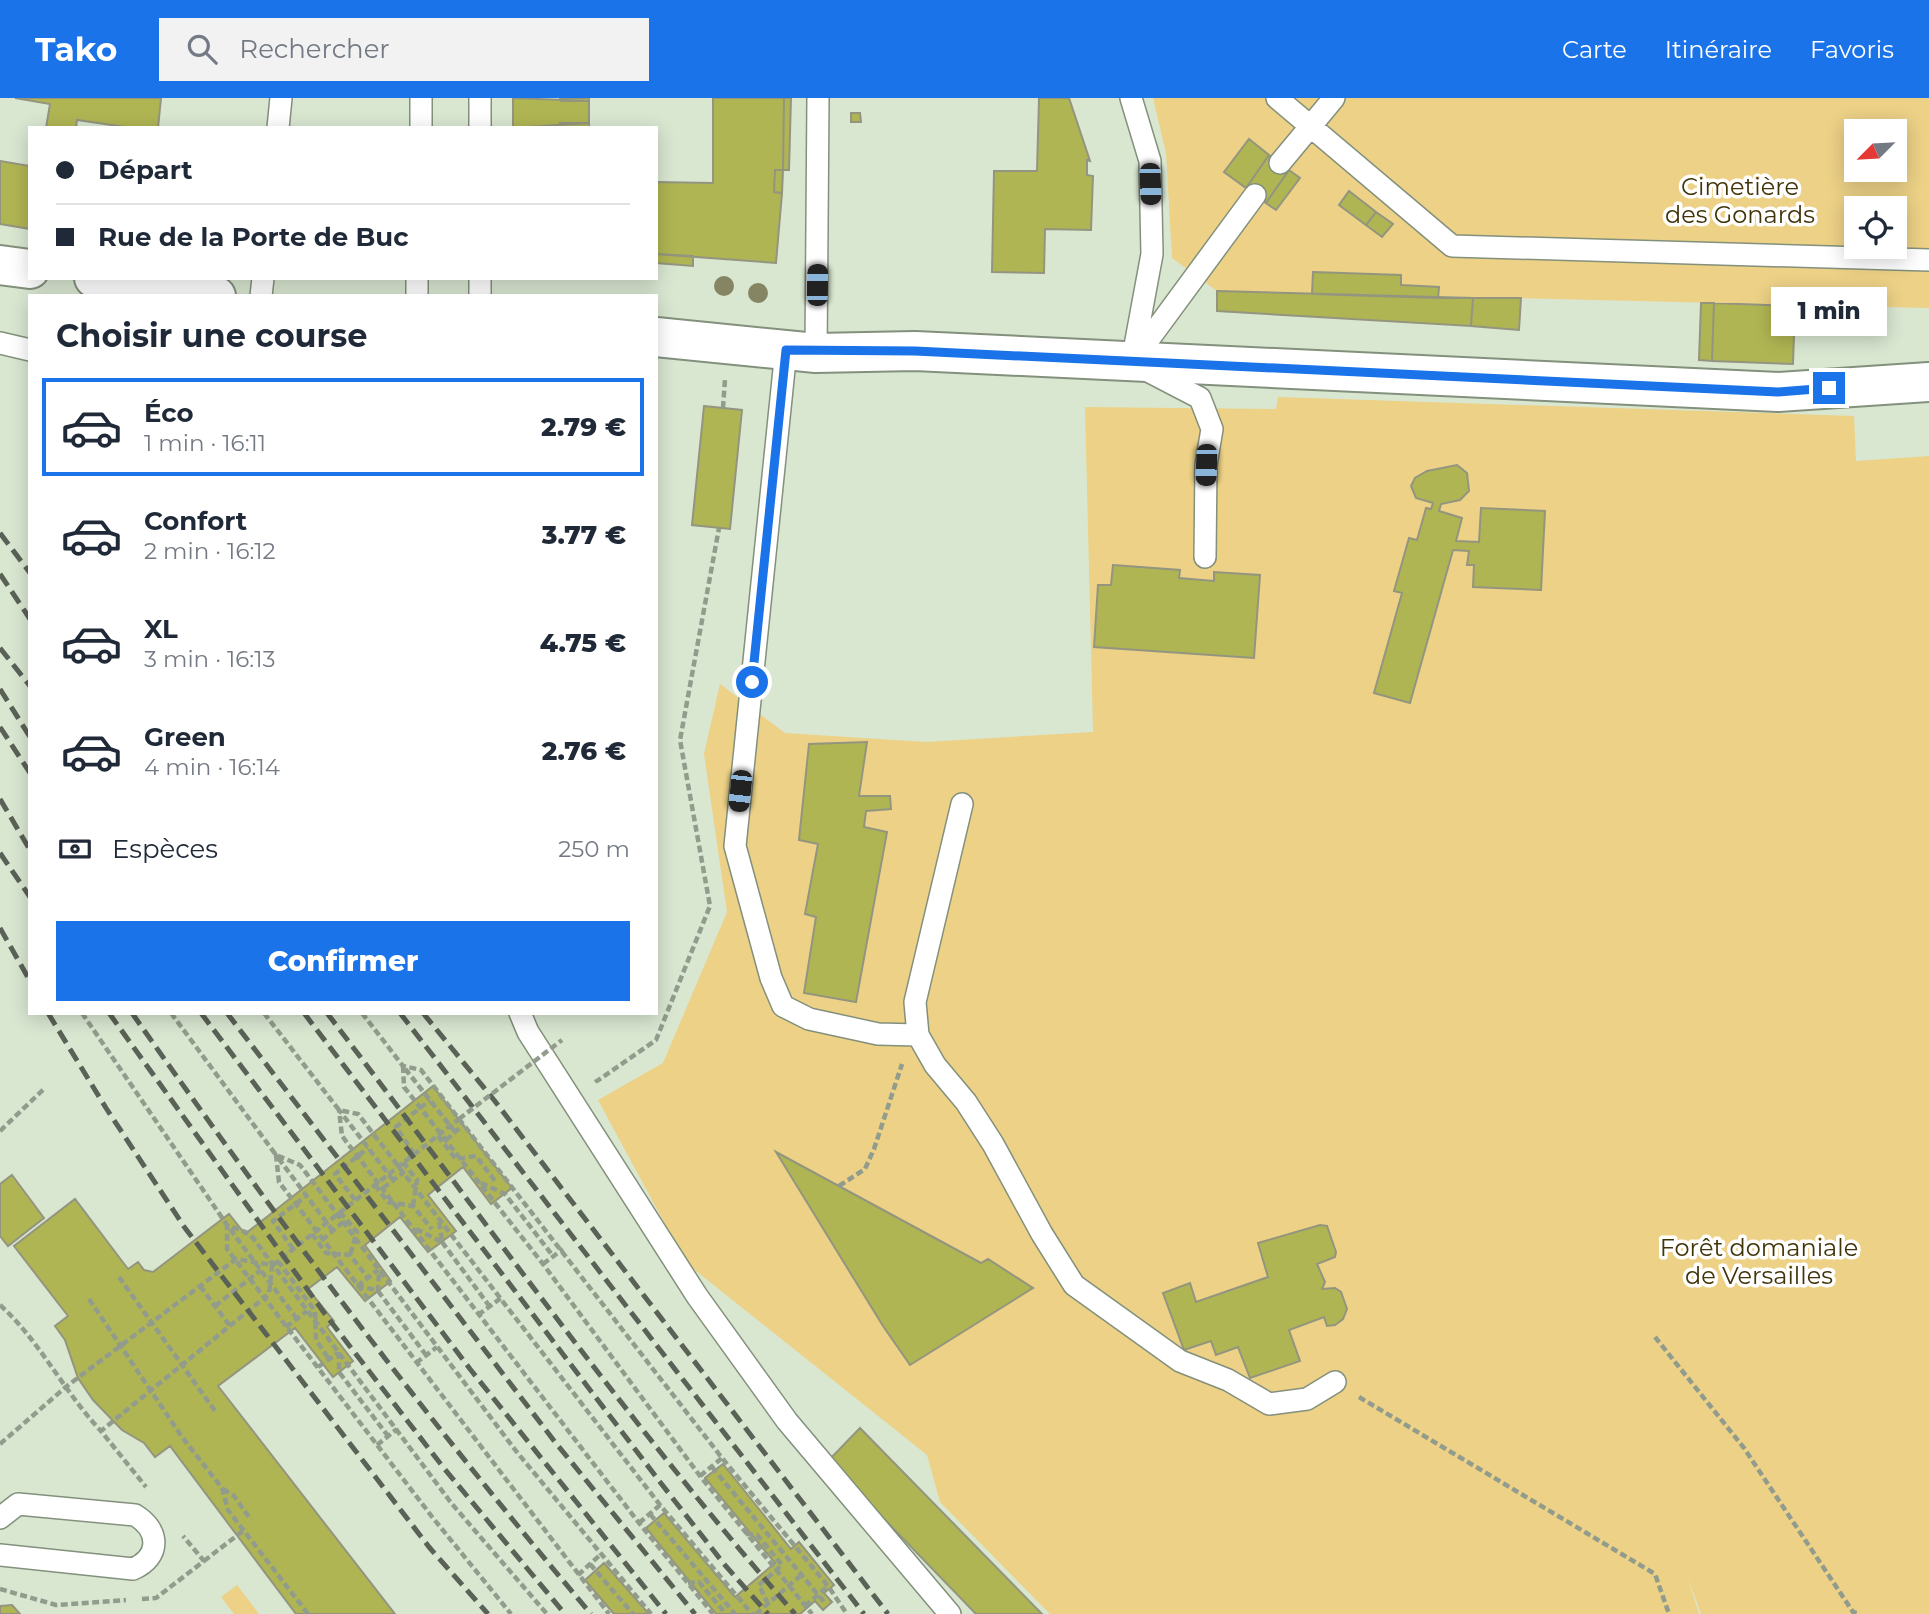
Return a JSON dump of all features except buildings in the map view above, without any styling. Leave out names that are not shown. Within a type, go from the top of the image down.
[{"type":"main road","points":[[0,265],[28,269]]},
{"type":"main road","points":[[108,280],[202,294]]},
{"type":"main road","points":[[658,338],[801,352],[915,351],[1778,392],[1929,382]]},
{"type":"lane","points":[[278,126],[281,98]]},
{"type":"lane","points":[[421,98],[421,126]]},
{"type":"lane","points":[[480,98],[480,126]]},
{"type":"lane","points":[[818,98],[801,352],[735,846],[771,978],[783,1006],[809,1019],[878,1034],[918,1035]]},
{"type":"lane","points":[[1131,98],[1150,161],[1152,254],[1132,362]]},
{"type":"lane","points":[[1277,98],[1452,246],[1929,260]]},
{"type":"lane","points":[[1280,163],[1334,98]]},
{"type":"lane","points":[[1132,362],[1255,195]]},
{"type":"lane","points":[[0,343],[28,350]]},
{"type":"lane","points":[[1132,362],[1200,398],[1212,429],[1206,465],[1205,557]]},
{"type":"lane","points":[[962,804],[915,1002],[918,1035],[935,1065],[966,1102],[993,1144],[1042,1234],[1074,1285],[1180,1361],[1228,1380],[1269,1404],[1307,1399],[1335,1382]]},
{"type":"lane","points":[[521,1015],[528,1032],[705,1307],[787,1421],[950,1614]]},
{"type":"lane","points":[[0,1518],[18,1504],[135,1515],[147,1522],[154,1534],[154,1548],[142,1565],[132,1569],[0,1555]]},
{"type":"path","points":[[723,408],[726,379]]},
{"type":"path","points":[[590,1070],[597,1081],[656,1040],[710,906],[680,740],[719,528]]},
{"type":"path","points":[[83,1015],[227,1225],[297,1319]]},
{"type":"path","points":[[172,1015],[305,1197],[333,1231]]},
{"type":"path","points":[[266,1015],[393,1180]]},
{"type":"path","points":[[364,1015],[455,1132]]},
{"type":"path","points":[[0,1444],[67,1386],[236,1259],[272,1265],[278,1261],[564,1038]]},
{"type":"path","points":[[403,1066],[421,1070],[505,1174],[722,1458],[828,1586],[847,1614]]},
{"type":"path","points":[[403,1066],[404,1087],[542,1264],[700,1476],[813,1614]]},
{"type":"path","points":[[839,1186],[865,1169],[874,1149],[897,1074]]},
{"type":"path","points":[[0,1131],[45,1088]]},
{"type":"path","points":[[414,1154],[396,1127],[430,1100]]},
{"type":"path","points":[[339,1110],[358,1114],[660,1505],[754,1614],[800,1576]]},
{"type":"path","points":[[339,1110],[342,1136],[639,1523],[713,1614]]},
{"type":"path","points":[[446,1140],[464,1124]]},
{"type":"path","points":[[438,1136],[456,1159],[476,1156],[495,1181]]},
{"type":"path","points":[[355,1200],[335,1174],[368,1148]]},
{"type":"path","points":[[276,1156],[300,1165],[437,1347],[600,1555],[651,1614]]},
{"type":"path","points":[[276,1156],[279,1182],[610,1614]]},
{"type":"path","points":[[462,1158],[481,1184],[505,1194],[553,1256]]},
{"type":"path","points":[[403,1162],[417,1180],[413,1206]]},
{"type":"path","points":[[383,1188],[404,1172]]},
{"type":"path","points":[[484,1189],[505,1174]]},
{"type":"path","points":[[375,1185],[388,1202],[413,1206],[432,1229]]},
{"type":"path","points":[[416,1187],[439,1217],[442,1242],[491,1307]]},
{"type":"path","points":[[293,1249],[273,1221],[305,1197]]},
{"type":"path","points":[[396,1204],[418,1232],[442,1242]]},
{"type":"path","points":[[340,1212],[357,1232],[350,1255]]},
{"type":"path","points":[[420,1238],[442,1222]]},
{"type":"path","points":[[322,1240],[343,1223]]},
{"type":"path","points":[[227,1225],[250,1234],[452,1504],[543,1613]]},
{"type":"path","points":[[227,1225],[227,1249],[511,1614]]},
{"type":"path","points":[[312,1234],[326,1253],[350,1255],[368,1278]]},
{"type":"path","points":[[355,1240],[379,1270],[378,1291]]},
{"type":"path","points":[[542,1264],[563,1249]]},
{"type":"path","points":[[334,1254],[357,1286],[378,1291],[426,1355]]},
{"type":"path","points":[[278,1261],[315,1311],[316,1340],[329,1359]]},
{"type":"path","points":[[111,1421],[269,1294],[272,1265]]},
{"type":"path","points":[[215,1306],[261,1270]]},
{"type":"path","points":[[357,1286],[379,1270]]},
{"type":"path","points":[[118,1277],[215,1411]]},
{"type":"path","points":[[200,1286],[230,1326]]},
{"type":"path","points":[[478,1315],[501,1298]]},
{"type":"path","points":[[89,1299],[150,1391],[222,1488],[244,1504],[251,1520]]},
{"type":"path","points":[[0,1305],[17,1321],[85,1414],[102,1431]]},
{"type":"path","points":[[286,1327],[307,1311]]},
{"type":"path","points":[[316,1321],[338,1351],[339,1372],[388,1436]]},
{"type":"path","points":[[1656,1337],[1744,1448],[1853,1612],[1858,1614]]},
{"type":"path","points":[[416,1363],[437,1347]]},
{"type":"path","points":[[318,1367],[338,1352]]},
{"type":"path","points":[[1335,1382],[1656,1574],[1669,1614]]},
{"type":"path","points":[[377,1445],[397,1429]]},
{"type":"path","points":[[700,1476],[722,1458]]},
{"type":"path","points":[[712,1467],[820,1598]]},
{"type":"path","points":[[222,1488],[228,1510],[308,1614]]},
{"type":"path","points":[[639,1523],[660,1505]]},
{"type":"path","points":[[650,1514],[735,1614]]},
{"type":"path","points":[[204,1561],[243,1530]]},
{"type":"path","points":[[746,1534],[757,1535],[782,1564],[758,1585],[768,1604]]},
{"type":"path","points":[[578,1575],[600,1555]]},
{"type":"path","points":[[590,1564],[633,1614]]},
{"type":"path","points":[[687,1583],[699,1582],[726,1614]]},
{"type":"path","points":[[805,1606],[820,1598],[828,1586]]},
{"type":"path","points":[[56,1605],[56,1614]]},
{"type":"green space","name":"Cimetière des Gonards","points":[[1153,98],[1929,98],[1929,308],[1217,291],[1172,258],[1166,153]]},
{"type":"green space","name":"Forêt domaniale de Versailles","points":[[1278,397],[1854,416],[1856,461],[1929,456],[1929,1614],[1701,1614],[1687,1576],[1699,1614],[1050,1614],[940,1502],[927,1455],[686,1263],[598,1100],[663,1063],[727,912],[704,754],[720,684],[785,733],[926,742],[1093,732],[1085,407],[1276,409]]},
{"type":"green space","points":[[237,1585],[259,1614],[234,1614],[221,1597]]},
{"type":"railway","points":[[0,533],[28,570]]},
{"type":"railway","points":[[0,574],[28,616]]},
{"type":"railway","points":[[0,648],[28,683]]},
{"type":"railway","points":[[0,689],[28,734]]},
{"type":"railway","points":[[0,727],[28,770]]},
{"type":"railway","points":[[0,799],[28,847]]},
{"type":"railway","points":[[0,853],[28,894]]},
{"type":"railway","points":[[0,928],[28,977]]},
{"type":"railway","points":[[49,1015],[106,1108],[185,1228],[429,1547],[488,1614]]},
{"type":"railway","points":[[110,1015],[325,1314],[443,1467],[565,1614]]},
{"type":"railway","points":[[133,1015],[242,1167],[412,1394],[591,1614]]},
{"type":"railway","points":[[203,1015],[470,1369],[666,1614]]},
{"type":"railway","points":[[229,1015],[555,1442],[695,1614]]},
{"type":"railway","points":[[306,1015],[660,1482],[724,1564],[768,1614]]},
{"type":"railway","points":[[329,1015],[614,1393],[733,1542],[795,1614]]},
{"type":"railway","points":[[402,1015],[864,1614]]},
{"type":"railway","points":[[425,1015],[494,1100],[888,1614]]},
{"type":"route","points":[[752,682],[786,350],[816,353],[915,351],[1778,392],[1829,388]]}]
